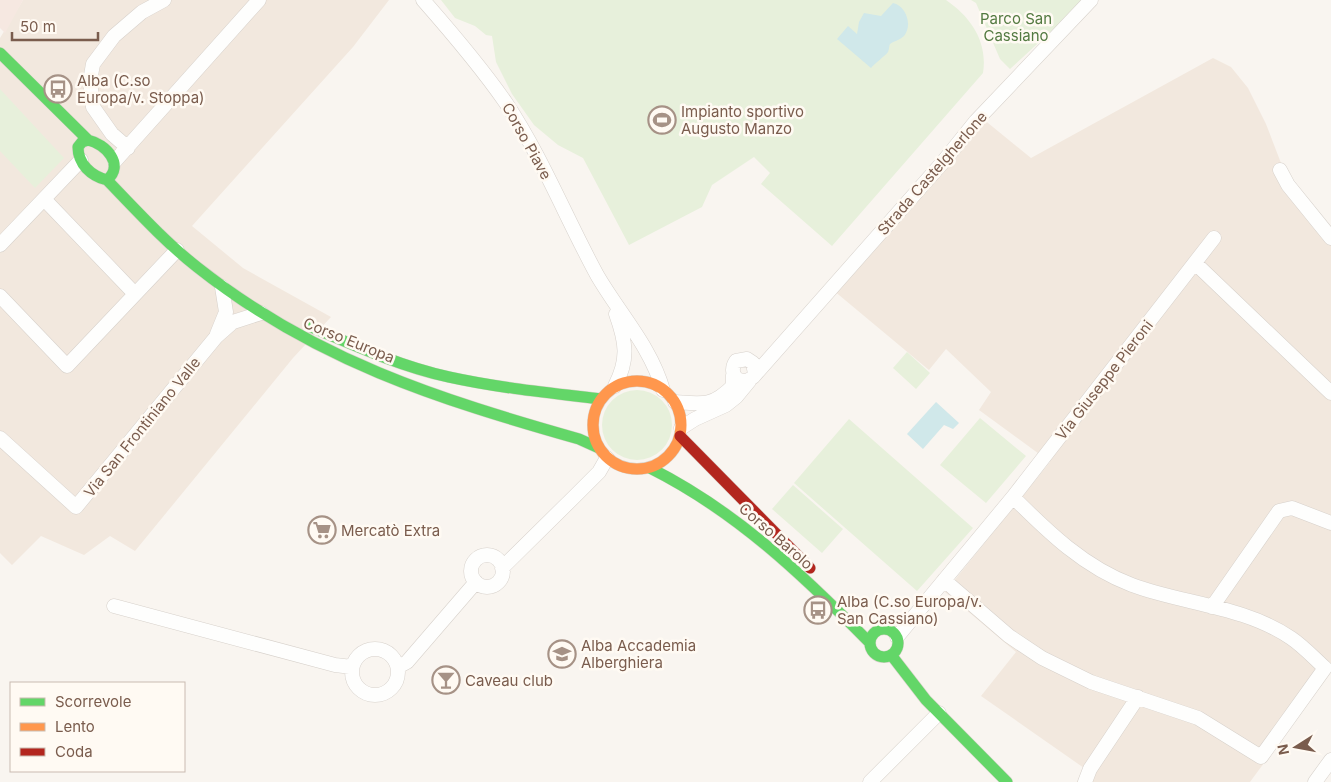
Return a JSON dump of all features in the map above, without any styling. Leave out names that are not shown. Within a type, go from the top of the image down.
[{"type":"main road","points":[[0,54],[88,140]]},
{"type":"main road","points":[[0,67],[79,154],[96,176],[113,172]]},
{"type":"main road","points":[[79,154],[82,142],[93,140],[105,150],[113,172],[192,248],[256,295],[281,310]]},
{"type":"main road","name":"Corso Europa","points":[[113,172],[177,250],[244,304],[369,370],[557,434],[590,442],[603,453]]},
{"type":"main road","name":"Corso Europa","points":[[298,320],[315,330],[364,349],[448,377],[528,391],[601,399]]},
{"type":"main road","points":[[640,381],[663,390],[675,402],[680,415],[680,432],[669,456],[650,468],[625,468],[603,453],[594,436],[592,423],[595,410],[601,399],[615,386],[640,381]]},
{"type":"main road","name":"Corso Barolo","points":[[680,432],[760,518],[876,631]]},
{"type":"main road","name":"Corso Barolo","points":[[650,468],[693,488],[749,530],[870,643]]},
{"type":"main road","points":[[886,629],[897,637],[898,645],[892,656],[879,657],[872,652],[870,643],[876,631],[886,629]]},
{"type":"main road","points":[[892,656],[939,713],[1007,782]]},
{"type":"street","points":[[128,148],[112,134],[92,107],[90,81],[92,64],[121,30],[142,12],[164,0]]},
{"type":"street","points":[[113,172],[128,148],[259,0]]},
{"type":"street","name":"Corso Piave","points":[[422,0],[473,58],[507,104],[610,297]]},
{"type":"street","name":"Strada Castelgherlone","points":[[752,372],[777,348],[943,162],[976,121],[1091,0]]},
{"type":"street","points":[[0,245],[44,199],[79,154]]},
{"type":"street","points":[[1280,170],[1288,185],[1331,238]]},
{"type":"street","points":[[44,199],[135,294]]},
{"type":"street","name":"Via Giuseppe Pieroni","points":[[897,637],[1013,496],[1214,238]]},
{"type":"street","points":[[0,296],[67,366],[177,250]]},
{"type":"street","points":[[1195,263],[1331,393]]},
{"type":"street","points":[[216,337],[226,312],[222,287]]},
{"type":"street","points":[[610,297],[624,335],[626,361],[615,386]]},
{"type":"street","points":[[610,297],[634,330],[660,377],[663,390]]},
{"type":"street","points":[[216,337],[232,322],[261,313]]},
{"type":"street","name":"Via San Frontiniano Valle","points":[[0,438],[76,507],[216,337]]},
{"type":"street","points":[[675,402],[704,404],[718,400],[732,386],[732,368],[736,361],[743,358],[752,372]]},
{"type":"street","points":[[733,375],[742,382],[752,372]]},
{"type":"street","points":[[680,432],[695,419],[726,405],[736,397],[752,372]]},
{"type":"street","points":[[502,568],[493,556],[488,555],[478,558],[471,570],[476,582],[485,587],[494,585],[501,578],[502,568],[599,472],[603,453]]},
{"type":"street","points":[[944,580],[1009,636],[1042,658],[1091,682],[1198,718],[1262,758],[1325,668],[1291,638],[1261,622],[1131,585],[1097,568],[1062,545],[1013,496]]},
{"type":"street","points":[[1212,607],[1279,511],[1292,508],[1331,523]]},
{"type":"street","points":[[398,667],[407,662],[476,582]]},
{"type":"street","points":[[114,606],[335,665],[352,667]]},
{"type":"street","points":[[376,649],[390,654],[398,667],[396,682],[386,693],[379,696],[364,693],[353,682],[352,667],[361,653],[376,649]]},
{"type":"street","points":[[1085,782],[1090,770],[1138,697]]},
{"type":"street","points":[[870,782],[939,713]]},
{"type":"street","points":[[1315,782],[1331,760]]},
{"type":"shaded area","points":[[0,0],[23,0],[5,33],[0,28]]},
{"type":"shaded area","points":[[23,0],[389,0],[353,47],[192,226],[243,268],[331,317],[293,358],[135,551],[110,536],[84,555],[41,536],[12,565],[0,553],[0,38]]},
{"type":"shaded area","points":[[1213,58],[1231,67],[1248,88],[1266,124],[1286,176],[1331,231],[1331,672],[1250,782],[1077,782],[1084,768],[981,696],[1016,652],[945,592],[1050,462],[979,410],[991,392],[946,349],[929,370],[827,285],[977,114],[1031,158]]},
{"type":"green space","name":"Impianto sportivo Augusto Manzo","points":[[441,0],[946,0],[963,14],[976,31],[983,51],[983,73],[832,246],[761,184],[770,173],[754,157],[712,185],[702,207],[629,245],[583,158],[558,145],[534,125],[512,94],[496,62],[492,36],[486,35],[475,26],[455,18]]},
{"type":"green space","name":"Parco San Cassiano","points":[[971,0],[1085,0],[1010,69],[1000,59],[976,3]]},
{"type":"green space","points":[[0,89],[64,158],[35,188],[0,151]]},
{"type":"green space","points":[[907,352],[930,373],[916,389],[893,368]]},
{"type":"green space","points":[[637,390],[650,393],[662,400],[669,412],[672,425],[669,438],[662,450],[650,457],[637,460],[624,457],[612,450],[605,438],[602,425],[605,412],[612,400],[624,393]]},
{"type":"green space","points":[[980,418],[1026,456],[986,503],[940,465]]},
{"type":"green space","points":[[849,419],[973,528],[917,591],[794,483]]},
{"type":"green space","points":[[793,485],[843,529],[822,553],[772,509]]},
{"type":"water","points":[[893,3],[898,5],[907,16],[907,32],[904,36],[890,44],[888,52],[871,68],[837,39],[848,26],[857,34],[859,22],[864,13],[881,16]]},
{"type":"water","points":[[936,402],[959,423],[953,429],[944,425],[923,449],[907,434]]},
{"type":"traffic: fast","points":[[0,53],[88,140]]},
{"type":"traffic: fast","points":[[88,140],[107,150],[114,162],[112,174],[107,180],[96,176],[86,168],[80,159],[78,147],[82,142],[88,140]]},
{"type":"traffic: fast","points":[[107,180],[150,225],[197,267],[241,299],[286,327],[332,352],[427,392],[579,439],[599,448]]},
{"type":"traffic: fast","points":[[309,326],[378,355],[431,373],[506,387],[601,399]]},
{"type":"traffic: fast","points":[[650,468],[681,485],[740,524],[794,569],[870,643]]},
{"type":"traffic: fast","points":[[884,629],[894,633],[898,643],[894,653],[884,657],[874,653],[870,643],[874,633],[884,629]]},
{"type":"traffic: fast","points":[[892,656],[926,700],[1007,782]]},
{"type":"traffic: slow","points":[[637,381],[654,384],[662,388],[674,400],[678,408],[681,425],[678,442],[674,450],[662,462],[654,466],[637,469],[620,466],[612,462],[600,450],[596,442],[593,425],[596,408],[600,400],[612,388],[620,384],[637,381]]},
{"type":"traffic: jam","points":[[680,436],[810,568]]},
{"type":"place","name":"Alba (C.so Europa/v. Stoppa)","points":[[58,89]]},
{"type":"place","name":"Impianto sportivo Augusto Manzo","points":[[662,120]]},
{"type":"place","name":"Mercatò Extra","points":[[322,530]]},
{"type":"place","name":"Alba (C.so Europa/v. San Cassiano)","points":[[818,610]]},
{"type":"place","name":"Alba Accademia Alberghiera","points":[[562,654]]},
{"type":"place","name":"Caveau club","points":[[446,680]]}]
